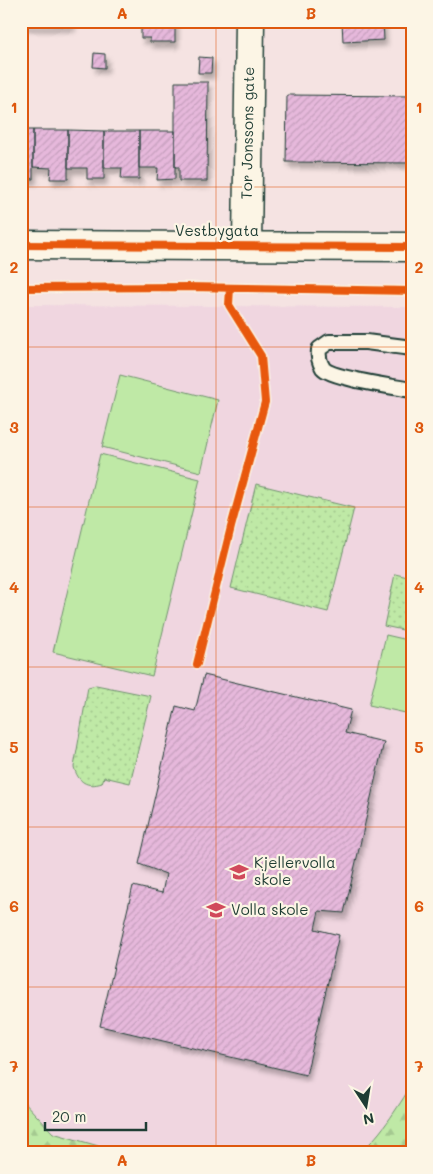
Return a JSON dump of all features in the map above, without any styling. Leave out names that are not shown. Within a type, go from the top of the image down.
[{"type":"street","name":"Tor Jonssons gate","points":[[247,245],[250,21]]},
{"type":"street","name":"Vestbygata","points":[[21,245],[412,247]]},
{"type":"lane","points":[[412,348],[366,342],[329,342],[319,349],[318,356],[324,369],[337,376],[412,390]]},
{"type":"shaded area","name":"Volla skole","points":[[21,305],[412,307],[412,1153],[21,1153]]},
{"type":"green space","points":[[120,375],[218,400],[201,472],[102,447]]},
{"type":"green space","points":[[100,454],[200,479],[152,676],[53,652]]},
{"type":"green space","points":[[256,484],[354,508],[328,612],[231,588]]},
{"type":"green space","points":[[395,574],[412,578],[412,632],[384,626]]},
{"type":"green space","points":[[386,635],[412,641],[412,706],[410,714],[369,705]]},
{"type":"green space","points":[[96,685],[151,696],[130,783],[104,777],[102,783],[88,784],[78,777],[74,767],[88,687]]},
{"type":"green space","points":[[412,1085],[412,1153],[357,1153],[365,1148],[380,1132]]},
{"type":"green space","points":[[21,1099],[53,1133],[123,1153],[21,1153]]},
{"type":"building","points":[[21,21],[72,21],[72,26],[21,25]]},
{"type":"building","points":[[141,21],[175,21],[175,42],[150,42],[150,38],[141,38]]},
{"type":"building","points":[[342,21],[383,21],[384,40],[343,42]]},
{"type":"building","points":[[94,53],[105,54],[105,68],[93,67]]},
{"type":"building","points":[[199,57],[212,58],[211,73],[198,73]]},
{"type":"building","points":[[175,82],[208,82],[207,181],[179,181],[179,167],[175,167]]},
{"type":"building","points":[[287,95],[412,96],[412,163],[286,162]]},
{"type":"building","points":[[21,130],[33,130],[33,179],[21,179]]},
{"type":"building","points":[[33,130],[68,130],[68,179],[50,179],[51,168],[33,167]]},
{"type":"building","points":[[68,130],[104,131],[104,179],[87,179],[87,168],[68,168]]},
{"type":"building","points":[[104,131],[139,131],[139,179],[121,179],[122,168],[104,168]]},
{"type":"building","points":[[139,131],[175,131],[175,179],[157,180],[158,168],[139,168]]},
{"type":"building","points":[[204,675],[351,710],[345,733],[384,742],[344,913],[319,911],[315,929],[339,935],[306,1075],[100,1026],[133,886],[162,893],[166,874],[139,864],[176,706],[195,711]]},
{"type":"cycle path","points":[[21,245],[412,247]]},
{"type":"cycle path","points":[[21,288],[187,287],[412,291]]},
{"type":"cycle path","points":[[197,664],[231,527],[265,402],[261,356],[229,305],[230,288]]},
{"type":"place","name":"Kjellervolla skole","points":[[239,872]]},
{"type":"place","name":"Volla skole","points":[[216,910]]}]
